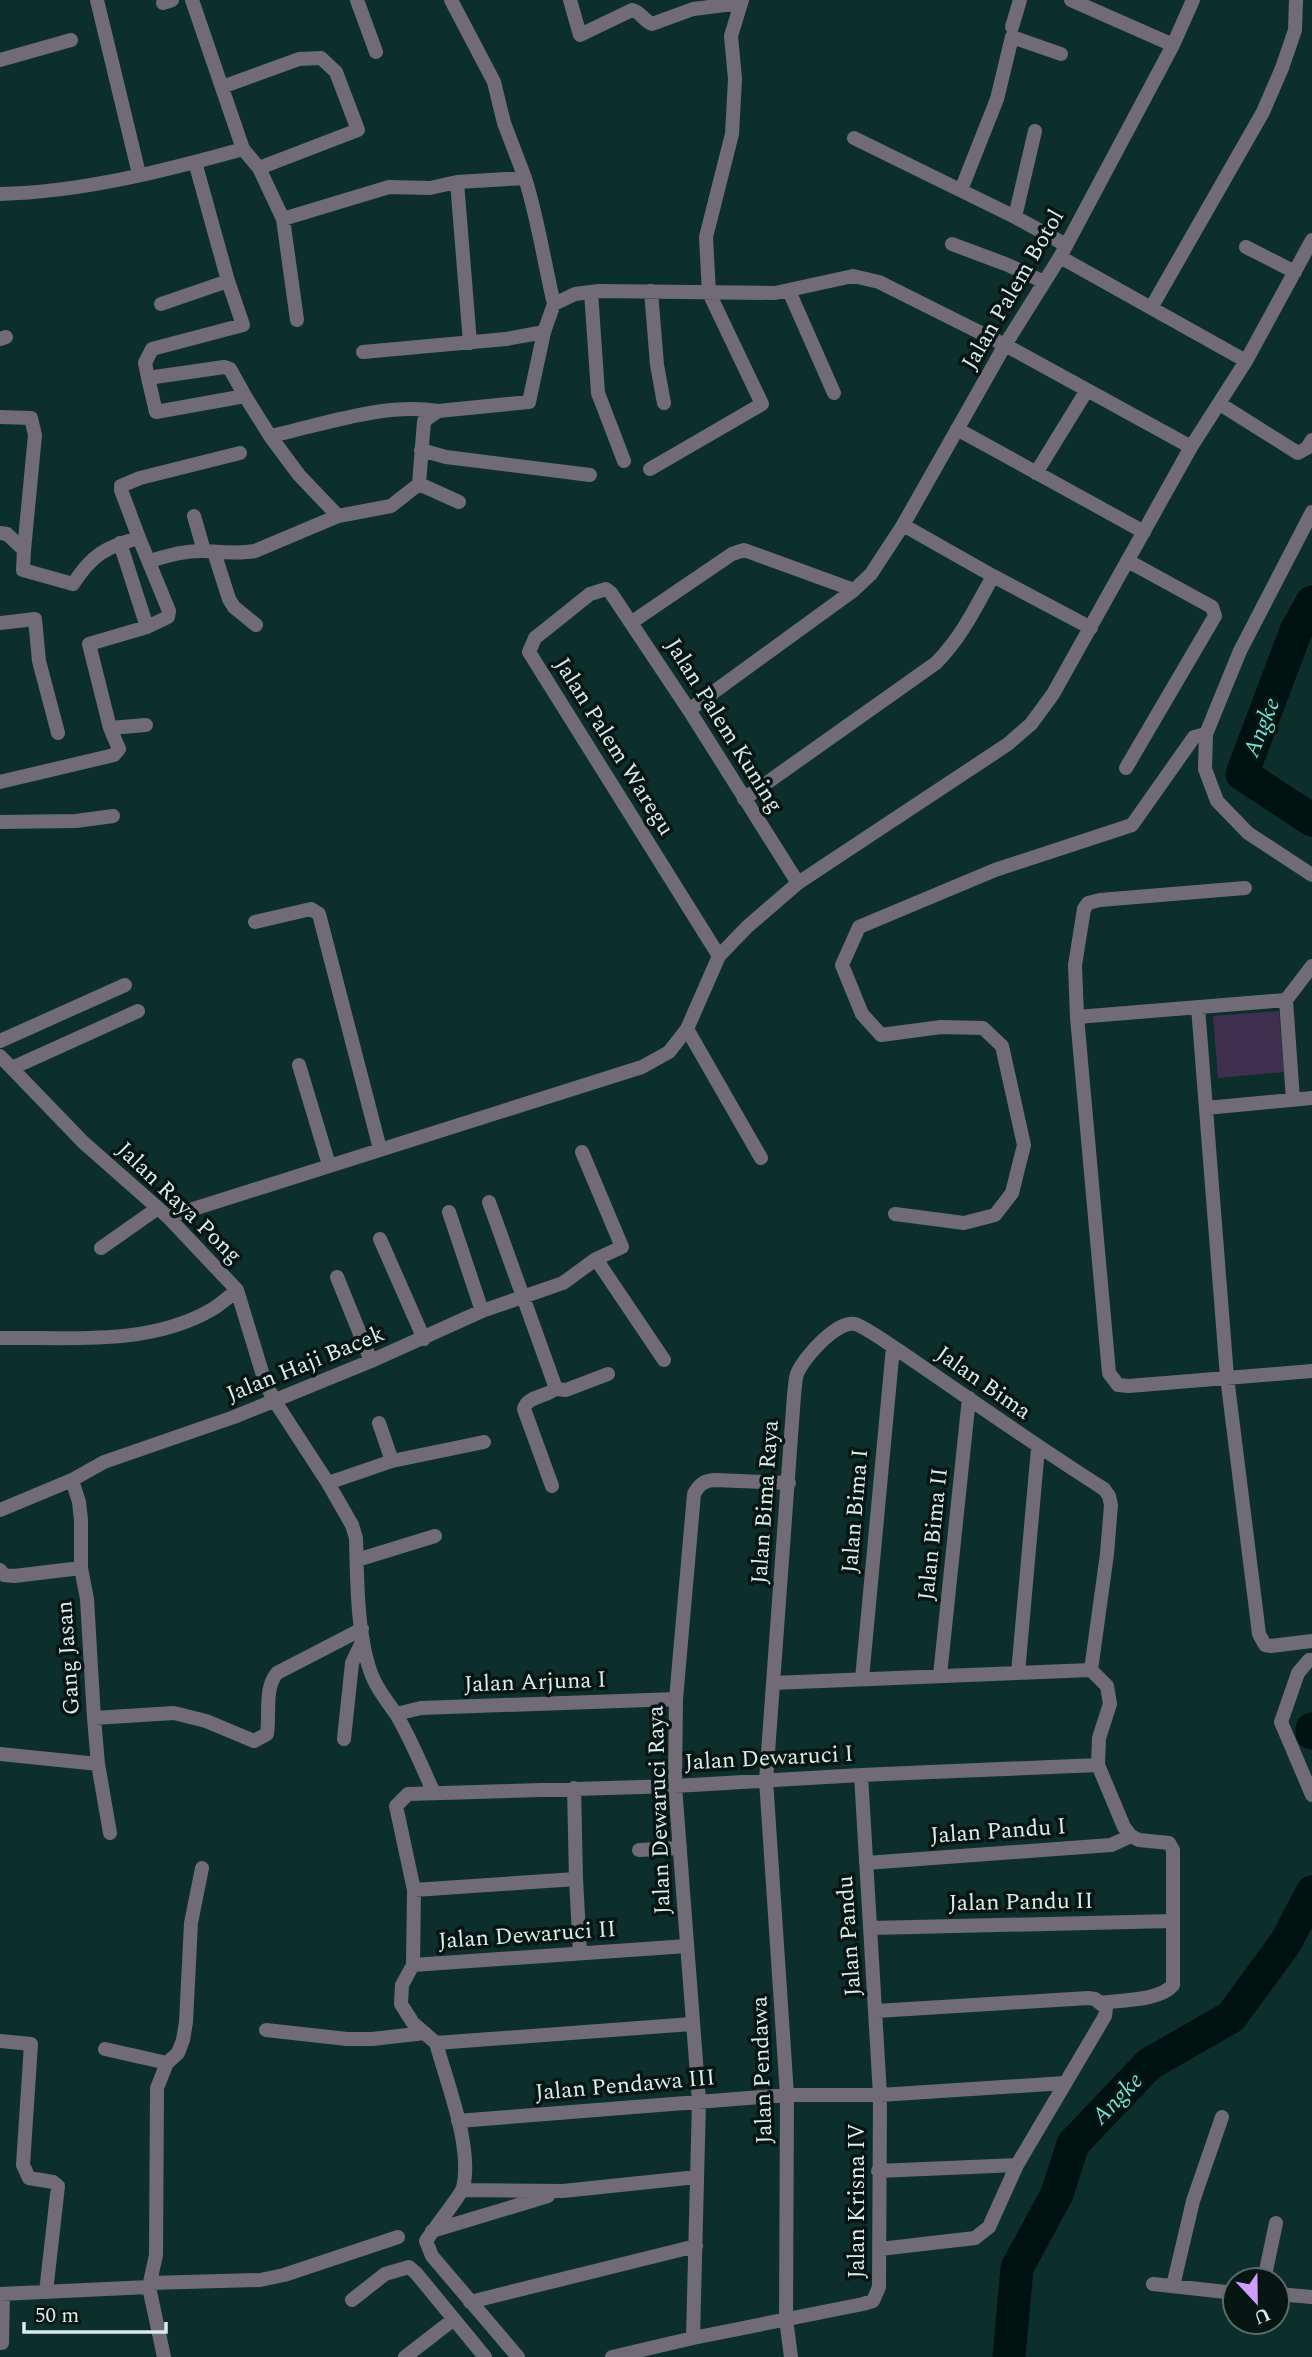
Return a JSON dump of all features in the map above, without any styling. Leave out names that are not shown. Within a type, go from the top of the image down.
[{"type":"street","points":[[97,0],[139,174]]},
{"type":"street","points":[[192,0],[225,103],[243,149],[258,168],[283,219],[297,320]]},
{"type":"street","points":[[357,0],[376,52]]},
{"type":"street","points":[[270,436],[415,407],[438,411],[529,402],[544,332],[554,304],[542,256],[536,212],[504,123],[494,82],[451,0]]},
{"type":"street","points":[[570,0],[580,36],[632,10],[652,24],[693,9],[741,2],[731,36],[735,79],[732,134],[706,237],[709,293],[762,404],[650,469]]},
{"type":"street","points":[[1012,27],[1020,0]]},
{"type":"street","points":[[1071,0],[1173,45]]},
{"type":"street","name":"Jalan Palem Botol","points":[[689,710],[854,590],[871,574],[1063,251],[1173,45],[1193,0]]},
{"type":"street","points":[[1151,308],[1263,112],[1282,68],[1294,30],[1296,0]]},
{"type":"street","points":[[961,190],[997,99],[1012,37],[1061,54]]},
{"type":"street","points":[[0,60],[71,40]]},
{"type":"street","points":[[222,87],[299,60],[321,58],[336,72],[358,130],[258,168]]},
{"type":"street","points":[[1015,216],[1035,131]]},
{"type":"street","points":[[854,138],[1015,216],[1151,308],[1246,361]]},
{"type":"street","points":[[0,194],[79,187],[243,149]]},
{"type":"street","points":[[195,162],[243,325],[152,349],[145,363],[156,412],[245,396]]},
{"type":"street","points":[[283,219],[389,187],[430,188],[457,182],[525,178]]},
{"type":"street","points":[[457,182],[470,343]]},
{"type":"street","points":[[101,1248],[163,1212],[329,1165],[642,1067],[669,1052],[687,1029],[719,956],[747,927],[798,883],[1008,744],[1031,724],[1053,694],[1191,447],[1246,361],[1312,240]]},
{"type":"street","points":[[951,244],[1008,265],[1044,282]]},
{"type":"street","points":[[1246,247],[1295,272]]},
{"type":"street","points":[[554,304],[575,294],[591,292],[775,293],[853,276],[879,282],[1005,345],[1191,447]]},
{"type":"street","points":[[161,304],[228,281]]},
{"type":"street","points":[[651,291],[657,365],[664,403]]},
{"type":"street","points":[[789,291],[834,393]]},
{"type":"street","points":[[591,292],[598,393],[624,461]]},
{"type":"street","points":[[363,352],[470,343],[544,332]]},
{"type":"street","points":[[148,377],[224,367],[230,369],[270,436],[299,475],[338,516]]},
{"type":"street","points":[[1035,472],[1087,390]]},
{"type":"street","points":[[1220,404],[1298,453],[1307,448],[1312,440]]},
{"type":"street","points":[[150,561],[177,554],[255,551],[338,516],[391,506],[419,484],[424,421],[438,411]]},
{"type":"street","points":[[0,417],[32,418],[35,435],[23,570],[73,584],[87,562],[102,551],[139,538]]},
{"type":"street","points":[[957,429],[1144,532]]},
{"type":"street","points":[[421,450],[446,457],[590,475]]},
{"type":"street","points":[[0,782],[114,755],[119,750],[110,728],[88,647],[91,643],[147,627],[168,617],[169,611],[121,485],[240,453]]},
{"type":"street","points":[[419,484],[459,502]]},
{"type":"street","points":[[1312,512],[1240,651],[1206,734],[1205,769],[1217,801],[1248,833],[1312,875]]},
{"type":"street","points":[[194,516],[234,607],[256,625]]},
{"type":"street","points":[[903,524],[1091,628]]},
{"type":"street","points":[[0,533],[7,534],[24,550]]},
{"type":"street","points":[[120,543],[147,627]]},
{"type":"street","points":[[632,622],[732,554],[744,550],[854,590]]},
{"type":"street","points":[[1126,768],[1215,616],[1212,607],[1128,561]]},
{"type":"street","points":[[744,799],[936,663],[950,650],[993,576]]},
{"type":"street","name":"Jalan Palem Waregu","points":[[611,593],[606,589],[590,594],[535,638],[529,652],[719,956]]},
{"type":"street","name":"Jalan Palem Kuning","points":[[611,593],[689,710],[798,883]]},
{"type":"street","points":[[0,622],[35,619],[39,661],[58,733]]},
{"type":"street","points":[[110,728],[146,725]]},
{"type":"street","points":[[895,1214],[964,1223],[995,1215],[1012,1193],[1024,1145],[1002,1046],[983,1028],[941,1027],[881,1035],[862,1014],[842,965],[859,927],[995,870],[1132,825],[1194,737],[1206,734]]},
{"type":"street","points":[[0,822],[76,821],[113,816]]},
{"type":"street","points":[[1245,888],[1088,903],[1084,909],[1075,965],[1077,1017],[1109,1373],[1118,1385],[1129,1386],[1312,1371]]},
{"type":"street","points":[[255,922],[311,909],[319,914],[380,1149]]},
{"type":"street","points":[[1077,1017],[1286,1000],[1307,981],[1312,966]]},
{"type":"street","points":[[0,1041],[125,985]]},
{"type":"street","points":[[1286,1000],[1293,1100]]},
{"type":"street","points":[[1198,1007],[1227,1377],[1259,1634],[1265,1645],[1270,1646],[1312,1642]]},
{"type":"street","points":[[12,1068],[138,1011]]},
{"type":"street","points":[[687,1029],[761,1158]]},
{"type":"street","name":"Jalan Raya Pong","points":[[0,1056],[83,1142],[163,1212],[237,1290],[265,1382],[352,1525],[356,1538],[362,1634],[372,1677],[384,1700],[396,1714],[434,1793]]},
{"type":"street","points":[[299,1065],[329,1165]]},
{"type":"street","points":[[1206,1108],[1312,1098]]},
{"type":"street","name":"Jalan Haji Bacek","points":[[0,1510],[113,1458],[234,1417],[424,1339],[482,1311],[563,1283],[596,1259],[622,1247],[582,1152]]},
{"type":"street","points":[[489,1202],[555,1389]]},
{"type":"street","points":[[449,1212],[482,1311]]},
{"type":"street","points":[[380,1239],[424,1339]]},
{"type":"street","points":[[596,1259],[664,1360]]},
{"type":"street","points":[[337,1276],[371,1361]]},
{"type":"street","points":[[0,1338],[137,1335],[156,1332],[212,1309],[237,1290]]},
{"type":"street","name":"Jalan Bima","points":[[828,1336],[842,1326],[855,1324],[969,1398],[1038,1448],[1104,1489],[1111,1505],[1091,1670]]},
{"type":"street","name":"Jalan Bima Raya","points":[[766,1780],[797,1374],[806,1357],[828,1336]]},
{"type":"street","name":"Jalan Bima I","points":[[862,1679],[893,1347]]},
{"type":"street","points":[[552,1486],[524,1409],[529,1401],[555,1389],[566,1390],[608,1374]]},
{"type":"street","name":"Jalan Bima II","points":[[940,1675],[969,1398]]},
{"type":"street","points":[[379,1423],[392,1461]]},
{"type":"street","points":[[328,1483],[392,1461],[484,1442]]},
{"type":"street","points":[[1018,1673],[1038,1448]]},
{"type":"street","name":"Gang Jasan","points":[[72,1479],[80,1511],[81,1568],[87,1599],[98,1764],[110,1833]]},
{"type":"street","name":"Jalan Dewaruci Raya","points":[[693,2338],[699,2101],[675,1786],[676,1699],[694,1494],[706,1481],[714,1480],[789,1483]]},
{"type":"street","points":[[357,1560],[435,1536]]},
{"type":"street","points":[[0,1570],[4,1575],[14,1576],[81,1568]]},
{"type":"street","points":[[94,1718],[174,1713],[206,1721],[254,1741],[267,1734],[269,1691],[277,1674],[362,1634]]},
{"type":"street","points":[[345,1739],[352,1663],[362,1634]]},
{"type":"street","points":[[1312,1660],[1298,1673],[1281,1723],[1312,1795]]},
{"type":"street","points":[[773,1683],[1091,1670],[1107,1686],[1110,1704],[1100,1738],[1098,1765],[1124,1827],[1131,1836],[1139,1840],[1169,1843],[1173,1850],[1174,1976],[1173,1985],[1168,1991],[1103,2006],[1088,1998],[876,2011]]},
{"type":"street","name":"Jalan Arjuna I","points":[[396,1714],[421,1709],[676,1699]]},
{"type":"street","points":[[0,1754],[98,1764]]},
{"type":"street","name":"Jalan Dewaruci I","points":[[401,1798],[408,1794],[675,1786],[1098,1765]]},
{"type":"street","name":"Jalan Pandu","points":[[861,1775],[880,2095]]},
{"type":"street","name":"Jalan Pendawa","points":[[766,1780],[787,2095],[786,2319],[791,2357]]},
{"type":"street","points":[[574,1788],[580,1953]]},
{"type":"street","name":"Jalan Dewaruci II","points":[[401,1798],[396,1805],[414,1890],[413,1965],[402,1985],[401,2004],[406,2014],[436,2043]]},
{"type":"street","name":"Jalan Pandu I","points":[[866,1863],[1111,1845],[1131,1836]]},
{"type":"street","points":[[639,1850],[680,1848]]},
{"type":"street","points":[[164,2357],[150,2285],[156,2255],[157,2088],[167,2063],[178,2053],[183,2040],[191,1923],[202,1868]]},
{"type":"street","points":[[414,1890],[576,1879]]},
{"type":"street","name":"Jalan Pandu II","points":[[871,1928],[1172,1921]]},
{"type":"street","name":"Jalan Dewaruci II","points":[[413,1965],[687,1946]]},
{"type":"street","points":[[880,2249],[975,2238],[989,2227],[1017,2165],[1105,2016],[1103,2006]]},
{"type":"street","points":[[519,2357],[432,2256],[426,2242],[463,2190],[463,2138],[436,2043],[692,2024]]},
{"type":"street","points":[[266,2030],[347,2039],[425,2033]]},
{"type":"street","points":[[0,2040],[31,2044],[23,2165],[29,2178],[53,2182],[58,2186],[46,2292]]},
{"type":"street","points":[[105,2049],[167,2063]]},
{"type":"street","name":"Jalan Pendawa III","points":[[458,2121],[787,2095],[880,2095],[1065,2083]]},
{"type":"street","name":"Jalan Krisna IV","points":[[786,2319],[873,2301],[879,2287],[880,2095]]},
{"type":"street","points":[[1173,2286],[1193,2201],[1223,2117]]},
{"type":"street","points":[[878,2171],[1017,2165]]},
{"type":"street","points":[[463,2190],[563,2191],[697,2176]]},
{"type":"street","points":[[432,2231],[563,2191]]},
{"type":"street","points":[[1267,2266],[1276,2223]]},
{"type":"street","points":[[2,2343],[1,2294],[260,2280],[284,2275],[398,2237]]},
{"type":"street","points":[[470,2302],[696,2246]]},
{"type":"street","points":[[352,2300],[393,2270],[409,2267],[485,2357]]},
{"type":"street","points":[[1153,2284],[1221,2291]]},
{"type":"street","points":[[1291,2295],[1312,2297]]},
{"type":"street","points":[[405,2357],[454,2319]]},
{"type":"street","points":[[612,2357],[786,2319]]},
{"type":"shaded area","points":[[1279,1011],[1284,1072],[1218,1078],[1213,1016]]},
{"type":"waterway","name":"Angke","points":[[1312,602],[1296,631],[1242,774],[1312,820]]},
{"type":"waterway","name":"Angke","points":[[1009,2357],[1017,2268],[1057,2194],[1073,2144],[1149,2064],[1231,2017],[1286,1942],[1312,1892]]}]
